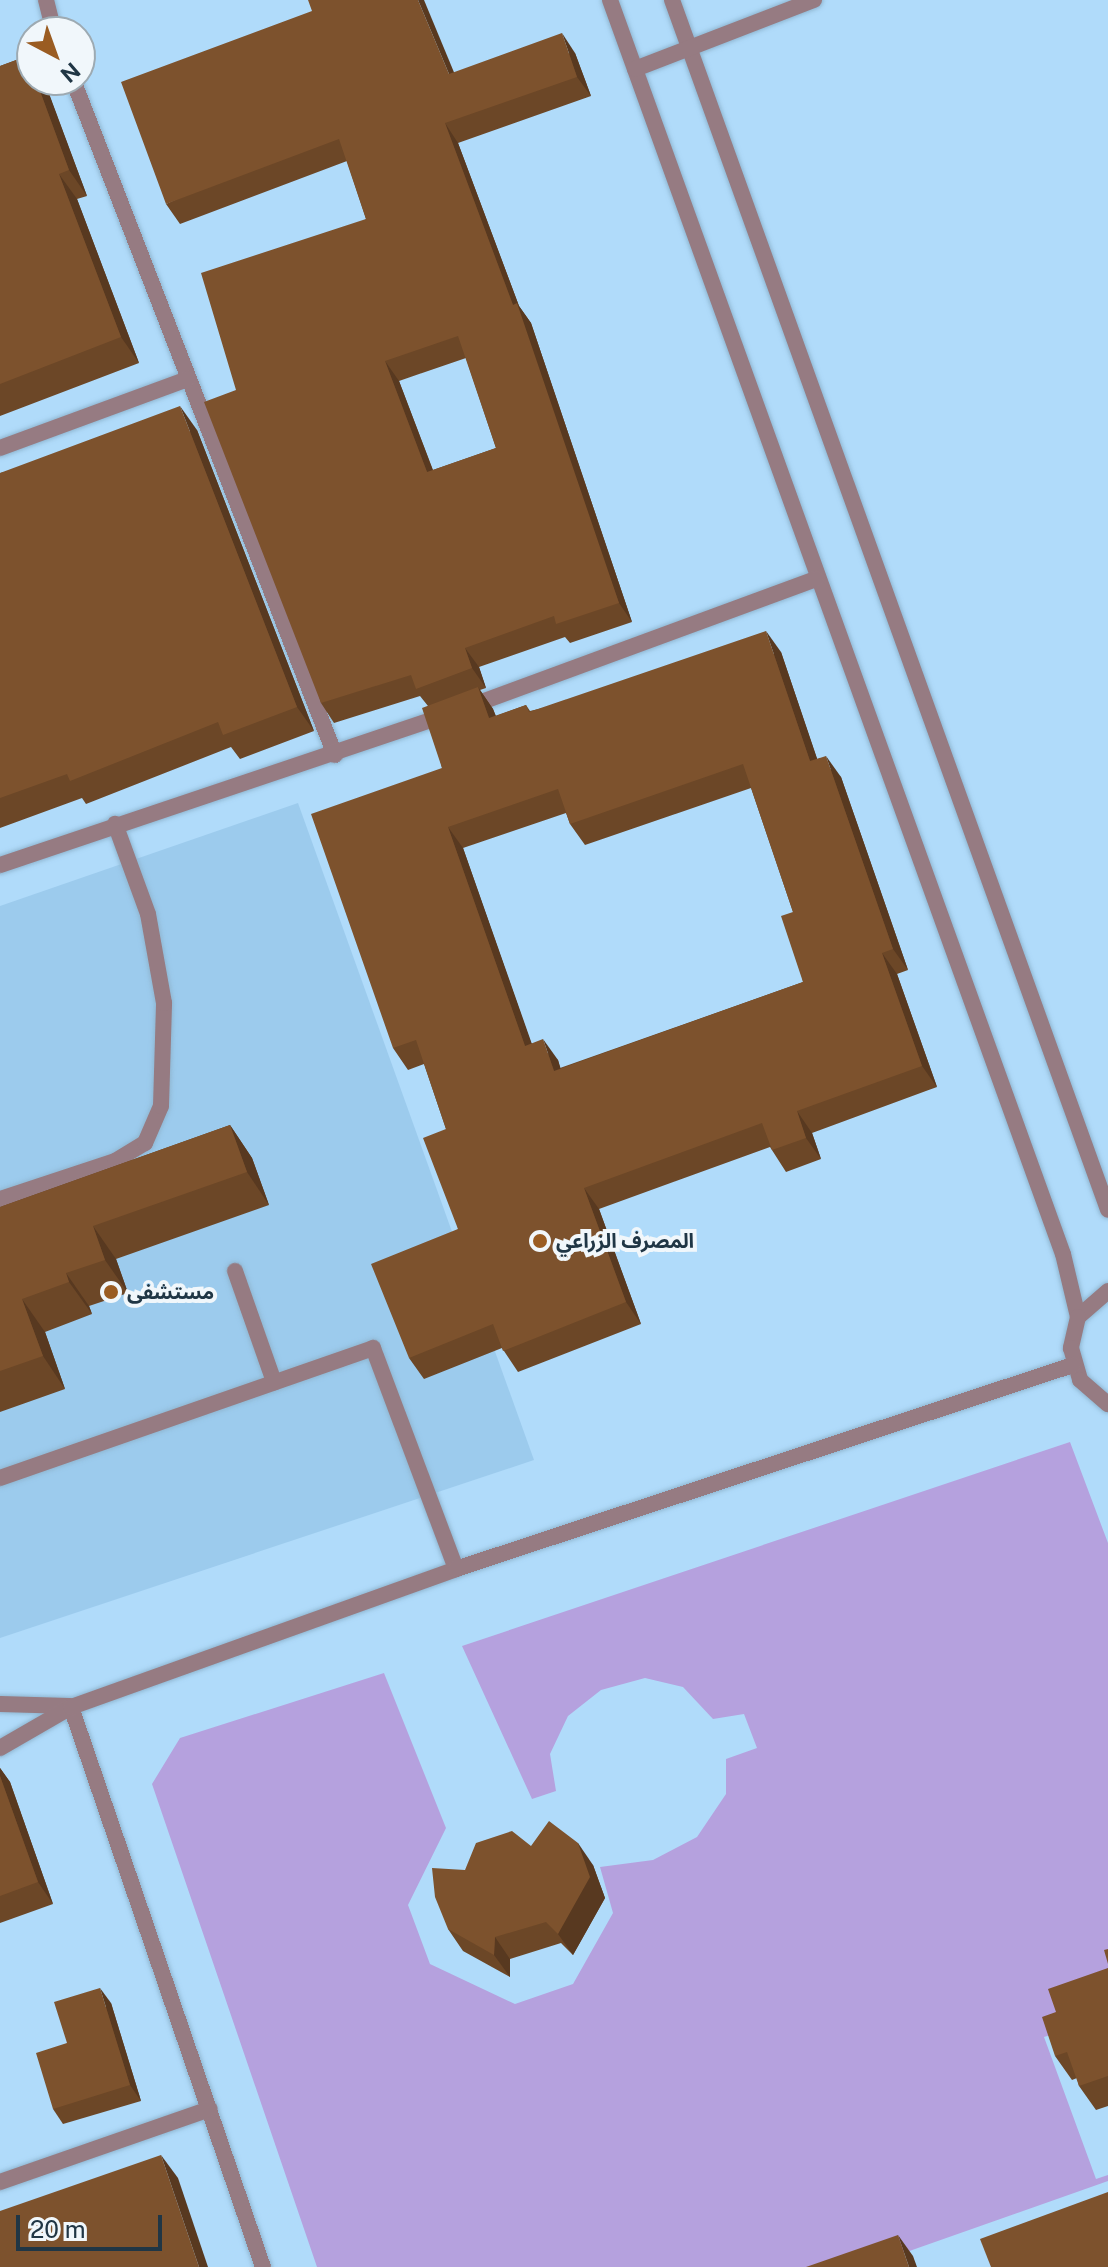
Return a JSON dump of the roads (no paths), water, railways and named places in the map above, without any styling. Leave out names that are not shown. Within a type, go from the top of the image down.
[{"type":"street","points":[[610,0],[816,579],[1063,1254],[1078,1317],[1073,1365],[1080,1380],[1107,1405]]},
{"type":"street","points":[[672,0],[1108,1210]]},
{"type":"street","points":[[635,69],[814,0]]},
{"type":"street","points":[[79,96],[335,755]]},
{"type":"street","points":[[0,448],[188,379]]},
{"type":"street","points":[[0,865],[115,824],[335,755],[816,579]]},
{"type":"street","points":[[0,1199],[115,1161],[145,1143],[161,1106],[164,1003],[148,914],[115,824]]},
{"type":"street","points":[[235,1271],[274,1382]]},
{"type":"street","points":[[1078,1317],[1108,1291]]},
{"type":"street","points":[[0,1478],[373,1348],[456,1569]]},
{"type":"street","points":[[0,1748],[71,1707],[456,1569],[1073,1365]]},
{"type":"street","points":[[0,1704],[71,1707]]},
{"type":"street","points":[[71,1707],[263,2267]]},
{"type":"street","points":[[0,2182],[210,2109]]},
{"type":"place","name":"المصرف الزراعي","points":[[540,1241]]},
{"type":"place","name":"مستشفى","points":[[111,1292]]}]
